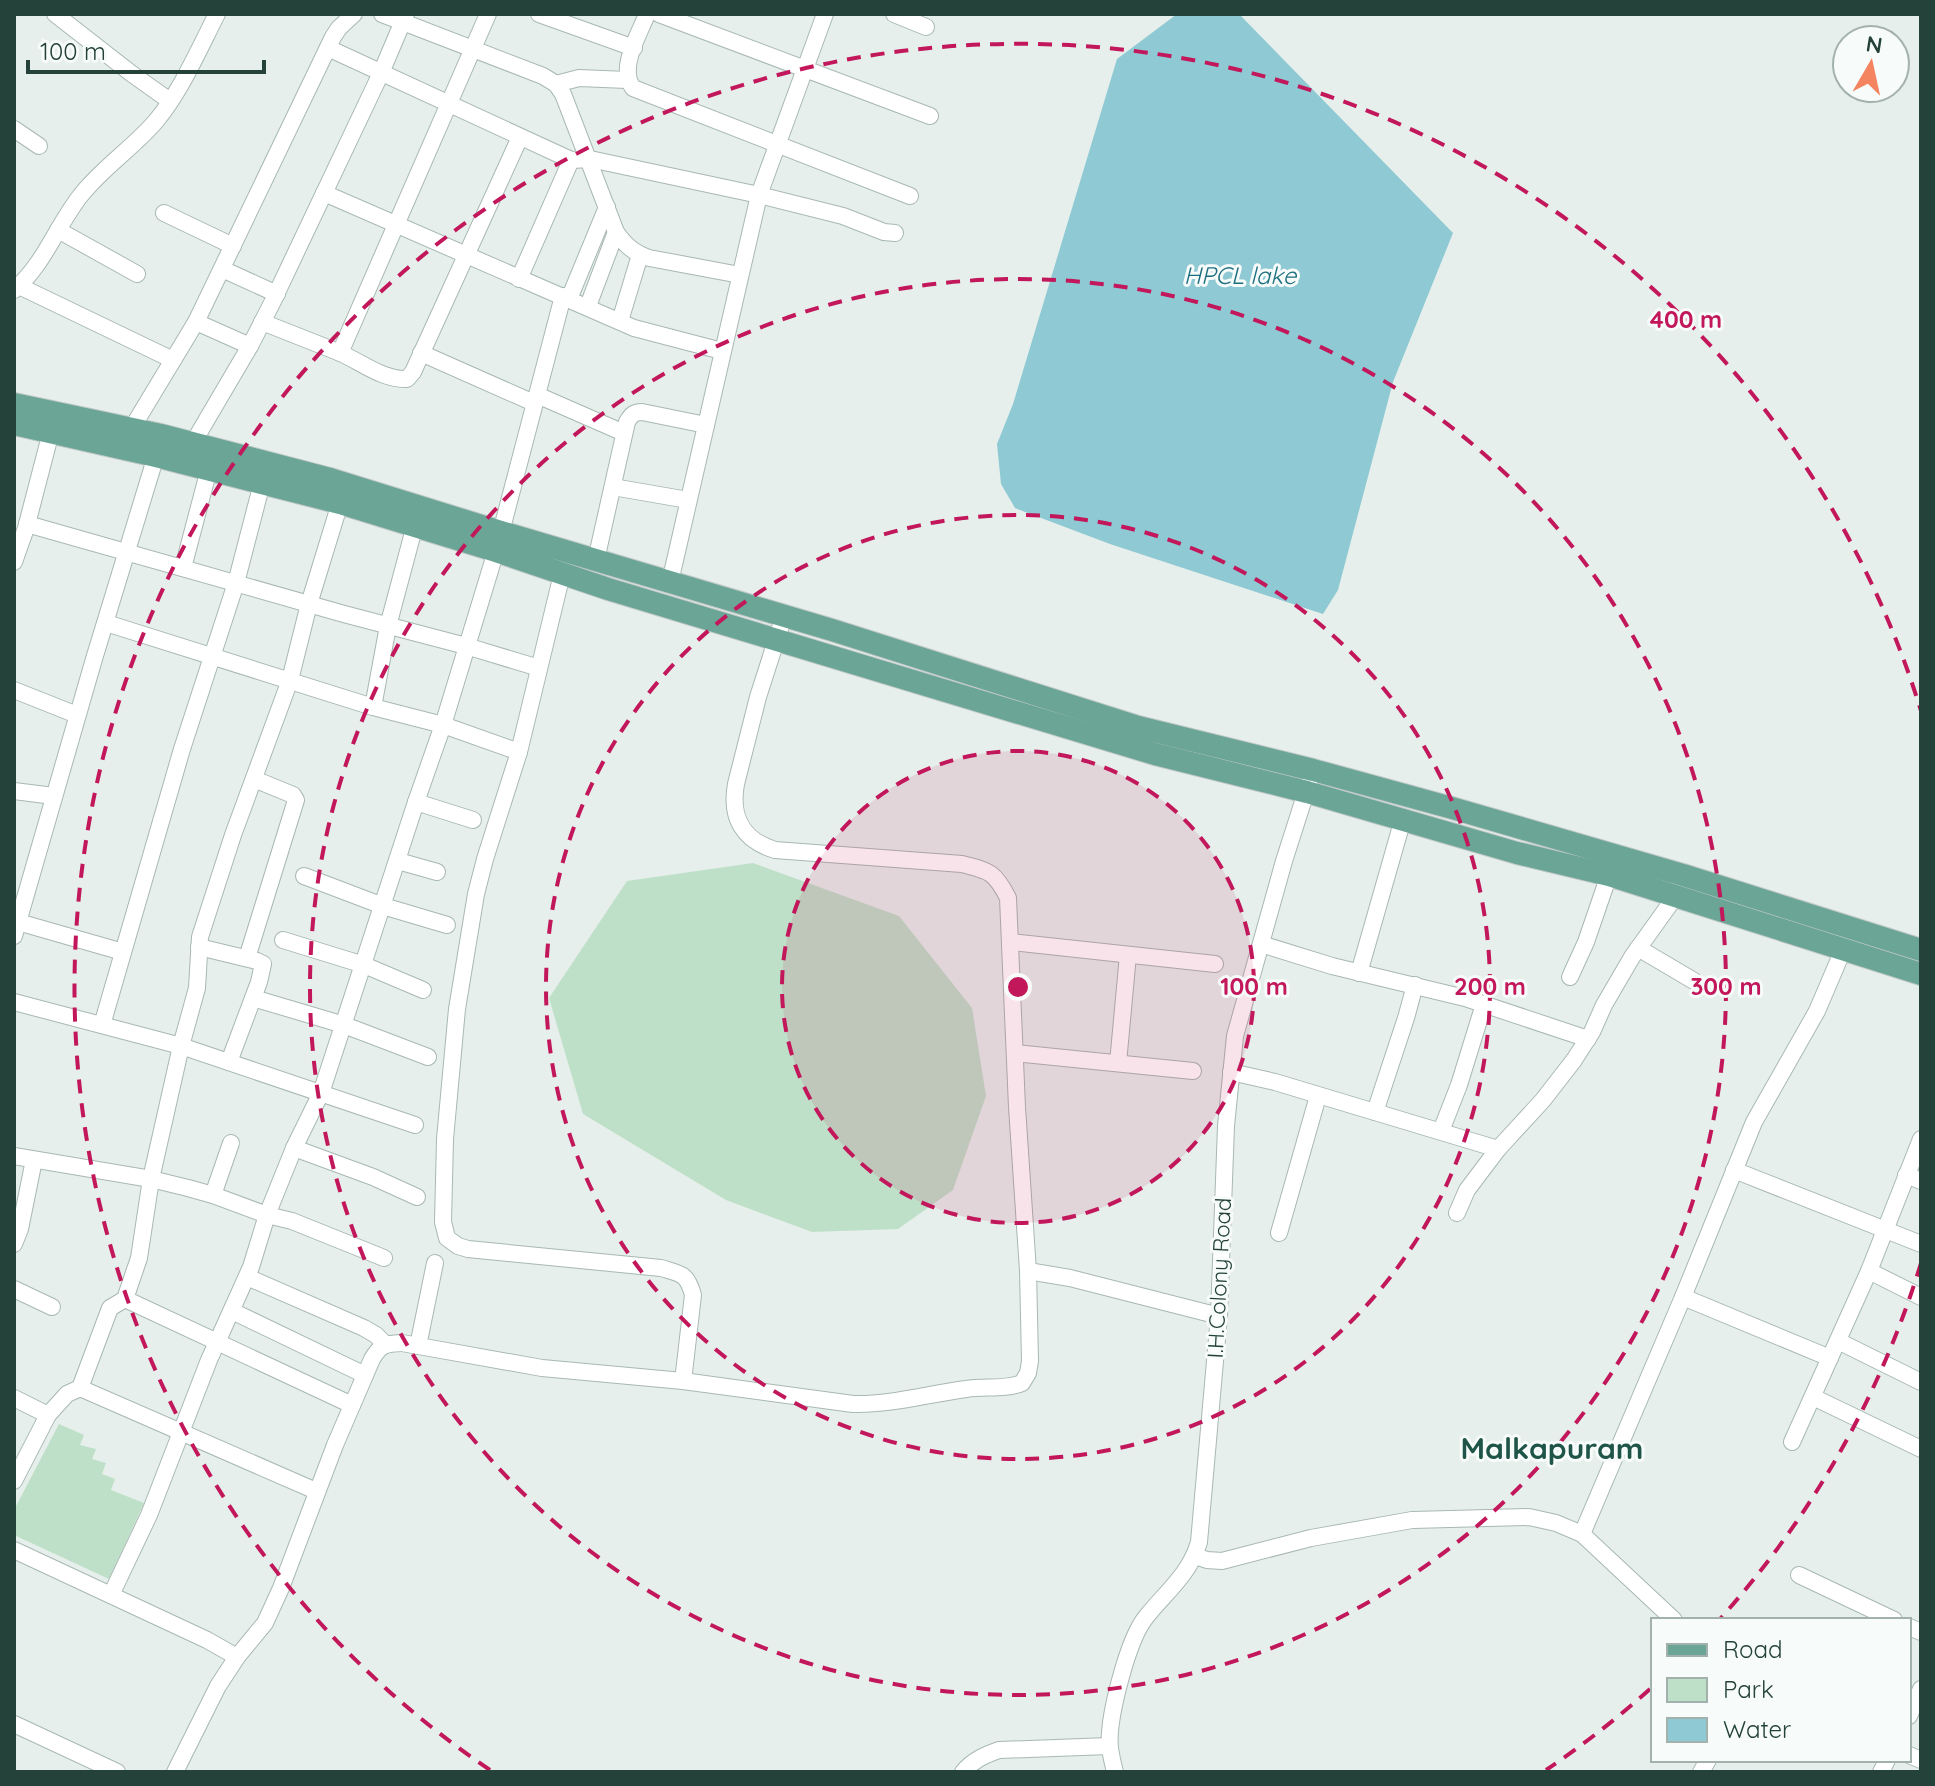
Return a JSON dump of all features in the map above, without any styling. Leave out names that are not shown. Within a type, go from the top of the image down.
[{"type":"main road","points":[[14,404],[132,428],[159,446],[209,469],[415,525],[596,560],[1138,727],[1313,770],[1498,821],[1921,950]]},
{"type":"main road","points":[[14,424],[159,446],[193,443],[330,479],[498,542],[562,574],[1155,754],[1307,792],[1609,875],[1921,974]]},
{"type":"street","points":[[55,14],[170,101]]},
{"type":"street","points":[[173,360],[16,288],[30,273],[80,196],[153,124],[170,101],[217,14]]},
{"type":"street","points":[[132,428],[196,322],[328,48],[339,28],[354,14]]},
{"type":"street","points":[[382,14],[404,18],[556,84],[590,159],[616,232],[628,247],[640,255],[740,275]]},
{"type":"street","points":[[340,353],[488,14]]},
{"type":"street","points":[[539,14],[634,48]]},
{"type":"street","points":[[647,14],[628,65],[627,80],[633,88],[910,196]]},
{"type":"street","points":[[659,14],[930,116]]},
{"type":"street","points":[[670,582],[759,195],[825,14]]},
{"type":"street","points":[[894,14],[926,27]]},
{"type":"street","points":[[193,443],[277,294],[404,18]]},
{"type":"street","points":[[328,48],[571,160],[590,159],[759,195],[895,233]]},
{"type":"street","points":[[556,84],[579,78],[627,80]]},
{"type":"street","points":[[14,129],[39,146]]},
{"type":"street","points":[[262,322],[397,379],[407,379],[413,372],[520,137]]},
{"type":"street","points":[[519,279],[571,160]]},
{"type":"street","points":[[324,193],[642,330],[722,351]]},
{"type":"street","points":[[111,1595],[149,1515],[209,1360],[247,1277],[267,1215],[294,1148],[321,1093],[443,725],[566,298],[607,207]]},
{"type":"street","points":[[164,213],[233,246]]},
{"type":"street","points":[[58,230],[137,274]]},
{"type":"street","points":[[588,306],[616,232]]},
{"type":"street","points":[[620,321],[640,255]]},
{"type":"street","points":[[222,269],[277,294]]},
{"type":"street","points":[[196,322],[250,346]]},
{"type":"street","points":[[421,353],[624,433]]},
{"type":"street","points":[[596,560],[630,416],[642,412],[706,425]]},
{"type":"street","points":[[14,562],[51,432]]},
{"type":"street","points":[[123,952],[16,929],[159,446]]},
{"type":"street","points":[[183,568],[209,469]]},
{"type":"street","points":[[102,1025],[211,656],[236,583],[262,483]]},
{"type":"street","points":[[613,487],[688,500]]},
{"type":"street","points":[[14,1481],[48,1415],[67,1394],[80,1388],[110,1308],[125,1299],[139,1258],[151,1179],[197,988],[199,947],[210,904],[290,680],[340,503]]},
{"type":"street","points":[[27,524],[539,668]]},
{"type":"street","points":[[373,707],[388,626],[415,525]]},
{"type":"street","points":[[562,574],[519,752],[476,894],[457,1009],[445,1139],[443,1222],[447,1238],[468,1249],[661,1268],[681,1274],[690,1282],[693,1295],[683,1381]]},
{"type":"street","points":[[175,1772],[218,1686],[265,1623],[352,1405],[378,1349],[385,1344],[402,1343],[542,1368],[683,1381],[853,1404],[872,1404],[967,1389],[1012,1387],[1022,1383],[1028,1373],[1028,1271],[1008,898],[999,880],[986,870],[962,864],[775,850],[754,841],[738,821],[734,812],[736,784],[758,697],[784,616]]},
{"type":"street","points":[[106,623],[373,707],[443,725],[519,752]]},
{"type":"street","points":[[14,690],[77,715]]},
{"type":"street","name":"I.H.Colony Road","points":[[1115,1772],[1109,1746],[1120,1681],[1135,1636],[1144,1619],[1183,1576],[1195,1556],[1201,1522],[1219,1316],[1226,1126],[1235,1036],[1313,770]]},
{"type":"street","points":[[247,958],[296,800],[293,795],[254,779]]},
{"type":"street","points":[[14,791],[54,796]]},
{"type":"street","points":[[416,802],[473,820]]},
{"type":"street","points":[[1359,973],[1403,819]]},
{"type":"street","points":[[1490,844],[1498,821]]},
{"type":"street","points":[[398,861],[437,872]]},
{"type":"street","points":[[1570,977],[1586,942],[1609,875]]},
{"type":"street","points":[[304,876],[383,906],[447,925]]},
{"type":"street","points":[[1457,1213],[1467,1190],[1498,1149],[1543,1100],[1574,1060],[1638,948],[1675,897]]},
{"type":"street","points":[[283,940],[364,965],[423,990]]},
{"type":"street","points":[[1011,942],[1215,964]]},
{"type":"street","points":[[1261,944],[1359,973],[1484,1004],[1588,1039]]},
{"type":"street","points":[[199,947],[263,964],[229,1062]]},
{"type":"street","points":[[1638,948],[1694,981]]},
{"type":"street","points":[[1582,1534],[1754,1122],[1817,1011],[1843,950]]},
{"type":"street","points":[[1118,1063],[1128,955]]},
{"type":"street","points":[[1375,1112],[1415,985]]},
{"type":"street","points":[[253,998],[344,1025],[428,1057]]},
{"type":"street","points":[[14,1002],[181,1046],[415,1125]]},
{"type":"street","points":[[1441,1131],[1484,1004]]},
{"type":"street","points":[[1015,1053],[1193,1071]]},
{"type":"street","points":[[1231,1072],[1275,1082],[1498,1149]]},
{"type":"street","points":[[1279,1233],[1318,1096]]},
{"type":"street","points":[[1792,1442],[1869,1271],[1885,1228],[1914,1178],[1921,1139]]},
{"type":"street","points":[[213,1195],[231,1143]]},
{"type":"street","points":[[294,1148],[417,1197]]},
{"type":"street","points":[[14,1156],[151,1179],[213,1195],[292,1221],[384,1258]]},
{"type":"street","points":[[14,1244],[34,1160]]},
{"type":"street","points":[[1734,1170],[1921,1244]]},
{"type":"street","points":[[418,1346],[435,1263]]},
{"type":"street","points":[[1028,1271],[1070,1278],[1219,1316]]},
{"type":"street","points":[[1869,1271],[1921,1297]]},
{"type":"street","points":[[247,1277],[364,1328],[385,1344]]},
{"type":"street","points":[[14,1289],[52,1307]]},
{"type":"street","points":[[1683,1297],[1830,1358]]},
{"type":"street","points":[[125,1299],[352,1405]]},
{"type":"street","points":[[232,1311],[365,1375]]},
{"type":"street","points":[[1838,1341],[1921,1382]]},
{"type":"street","points":[[80,1388],[316,1491]]},
{"type":"street","points":[[1813,1397],[1921,1449]]},
{"type":"street","points":[[14,1398],[48,1415]]},
{"type":"street","points":[[1195,1556],[1222,1561],[1311,1538],[1412,1520],[1529,1517],[1556,1523],[1582,1534],[1672,1618]]},
{"type":"street","points":[[14,1550],[237,1657]]},
{"type":"street","points":[[1799,1575],[1890,1618]]},
{"type":"street","points":[[14,1724],[117,1772]]},
{"type":"street","points":[[963,1772],[984,1755],[999,1750],[1109,1746]]},
{"type":"green space","points":[[753,863],[899,916],[972,1008],[986,1096],[953,1190],[898,1229],[812,1232],[726,1200],[583,1114],[549,998],[627,881]]},
{"type":"green space","points":[[59,1424],[84,1435],[80,1445],[96,1449],[92,1459],[106,1463],[102,1474],[115,1479],[111,1490],[144,1503],[109,1579],[14,1535],[14,1510]]},
{"type":"water","name":"HPCL lake","points":[[1177,14],[1239,14],[1453,233],[1393,382],[1338,590],[1323,614],[1110,544],[1015,508],[1001,484],[997,444],[1013,404],[1117,59]]},
{"type":"district","name":"Malkapuram","points":[[1552,1448]]}]
